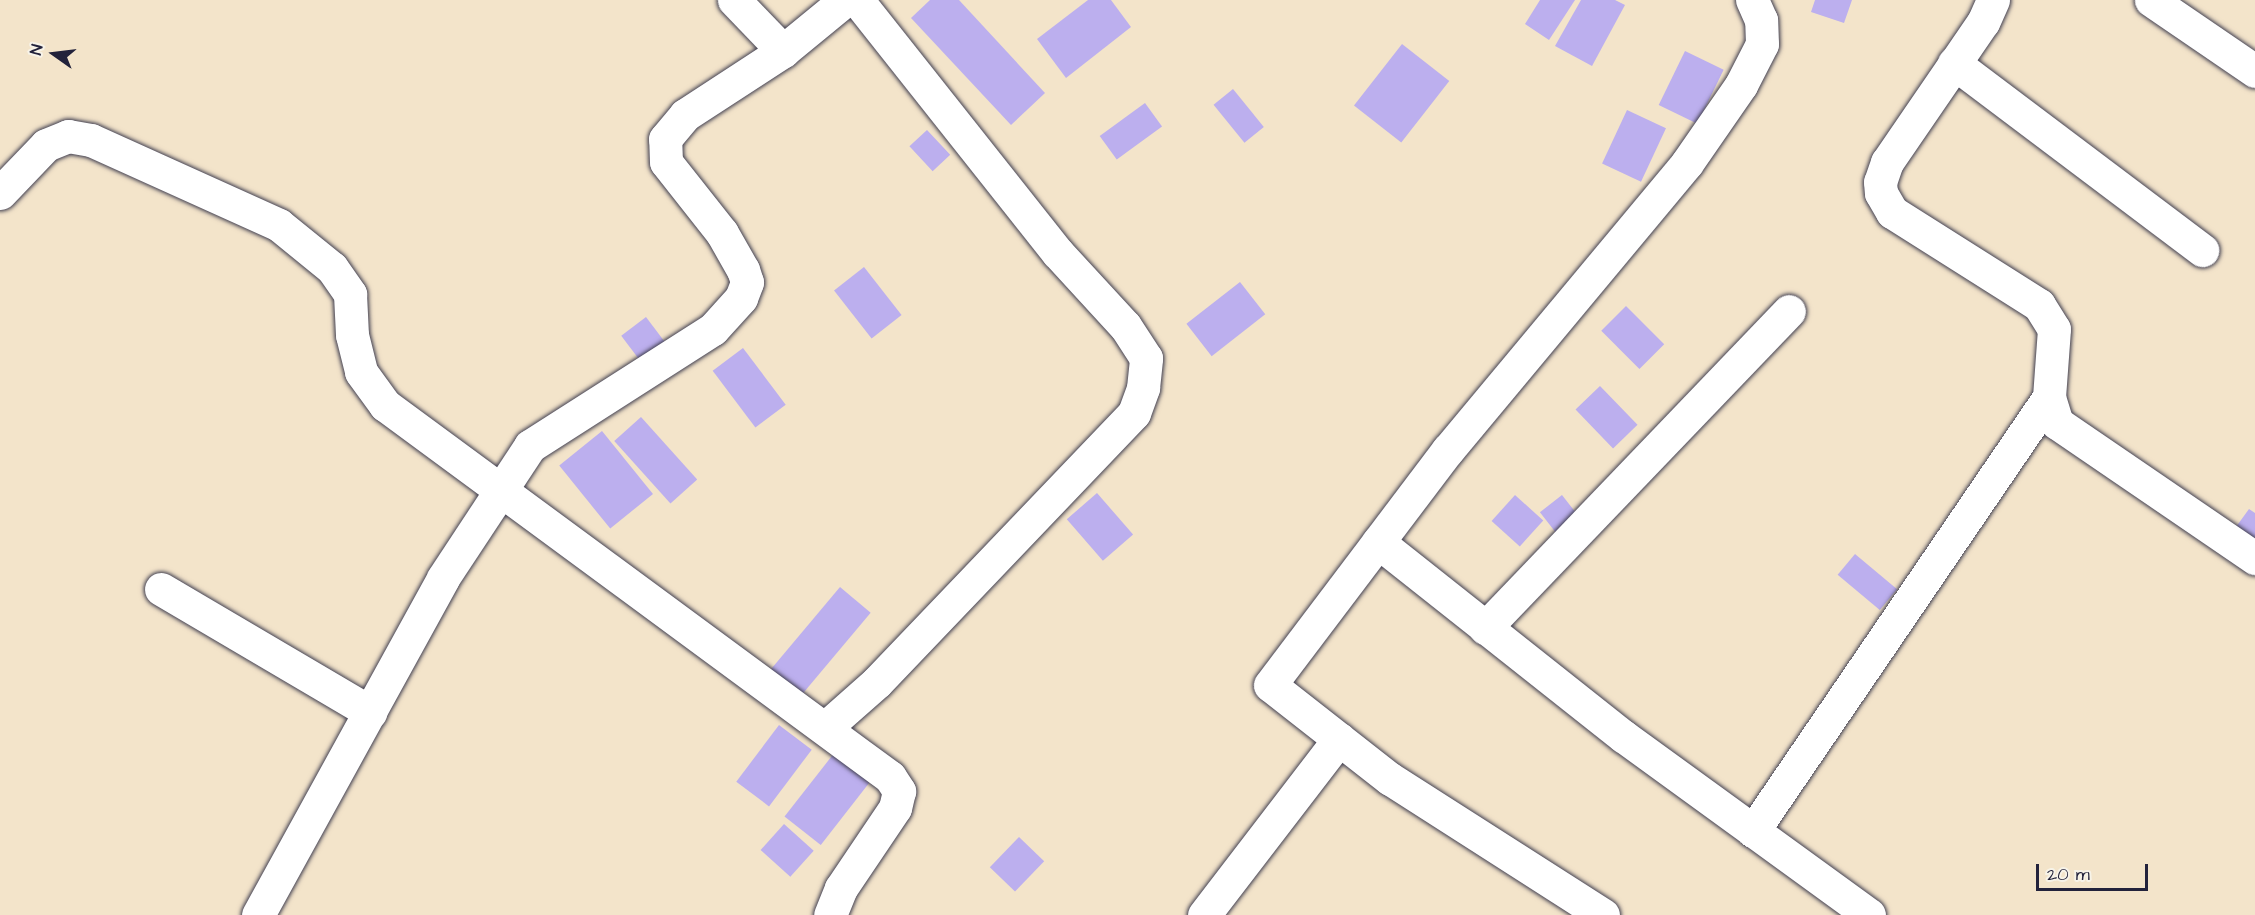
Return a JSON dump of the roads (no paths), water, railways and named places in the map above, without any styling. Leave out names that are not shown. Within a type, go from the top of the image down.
[{"type":"street","points":[[734,0],[783,51]]},
{"type":"street","points":[[258,915],[443,578],[498,490],[530,446],[713,329],[741,298],[747,282],[743,270],[722,233],[666,162],[665,139],[685,115],[783,51],[845,0]]},
{"type":"street","points":[[825,729],[877,682],[1134,413],[1143,388],[1146,358],[1125,326],[1057,252],[857,0]]},
{"type":"street","points":[[1603,915],[1563,904],[1389,779],[1270,685],[1448,450],[1687,164],[1742,85],[1762,44],[1761,20],[1752,0]]},
{"type":"street","points":[[1993,0],[1954,63],[1887,162],[1880,182],[1881,193],[1892,212],[2039,304],[2054,329],[2049,397],[2057,423],[2255,558]]},
{"type":"street","points":[[2151,0],[2255,71]]},
{"type":"street","points":[[1954,63],[2202,250]]},
{"type":"street","points":[[0,193],[46,145],[68,136],[91,140],[279,225],[332,268],[350,294],[352,335],[361,372],[385,405],[890,777],[899,791],[888,823],[841,888],[830,915]]},
{"type":"street","points":[[1485,628],[1789,311]]},
{"type":"street","points":[[1753,831],[2049,397]]},
{"type":"street","points":[[1378,542],[1623,736],[1869,915]]},
{"type":"street","points":[[161,589],[370,712]]},
{"type":"street","points":[[1204,915],[1339,739]]}]
